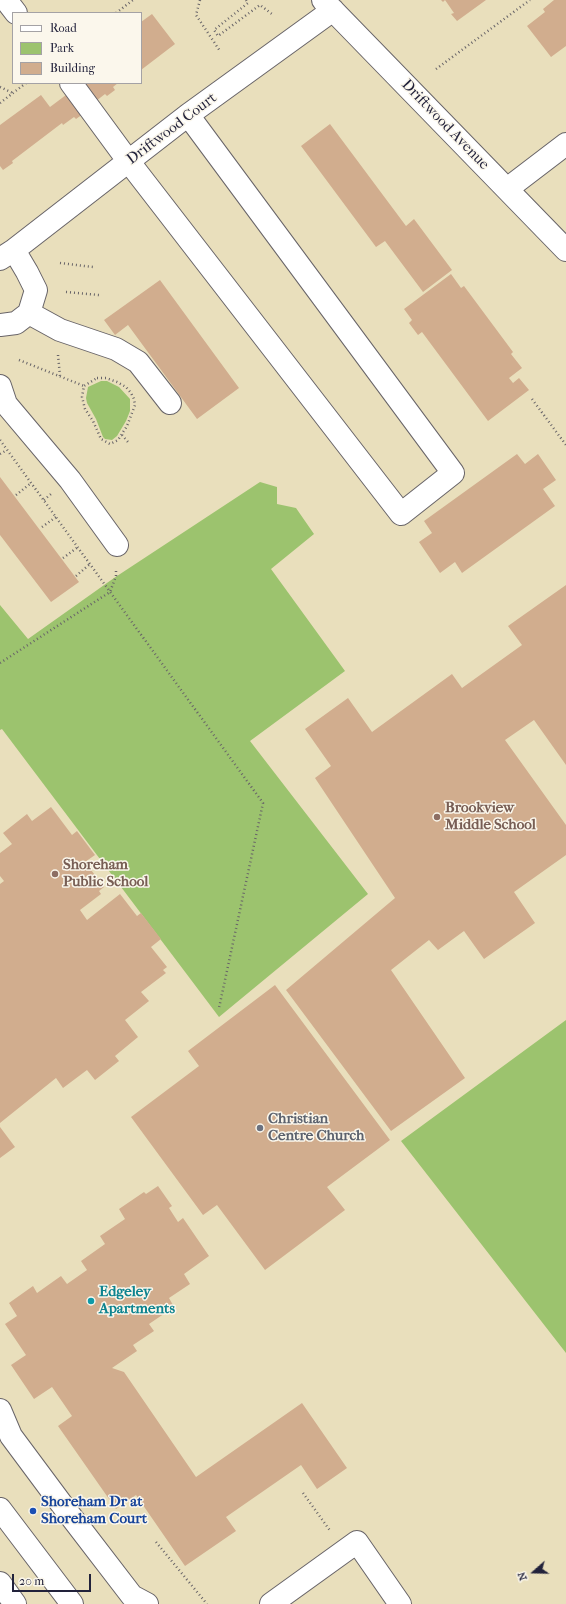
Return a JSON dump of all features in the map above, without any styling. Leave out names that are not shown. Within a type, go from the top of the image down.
[{"type":"street","points":[[6,0],[15,12]]},
{"type":"street","name":"Driftwood Court","points":[[29,313],[36,290],[27,272],[7,254],[130,162],[328,5]]},
{"type":"street","name":"Driftwood Avenue","points":[[328,5],[565,248]]},
{"type":"street","points":[[72,84],[401,514],[453,473],[188,115]]},
{"type":"street","points":[[507,190],[566,144]]},
{"type":"street","points":[[0,325],[16,323],[29,313],[60,330],[116,349],[138,362],[170,403]]},
{"type":"street","points":[[0,386],[6,404],[70,480],[117,546]]},
{"type":"street","points":[[0,1410],[5,1440],[132,1596],[147,1604]]},
{"type":"street","points":[[0,1509],[72,1604]]},
{"type":"street","points":[[272,1604],[357,1542],[400,1604]]},
{"type":"street","points":[[0,1583],[15,1604]]},
{"type":"path","points":[[117,12],[133,0]]},
{"type":"path","points":[[200,0],[196,15],[220,51]]},
{"type":"path","points":[[246,0],[248,3],[214,30],[218,36],[260,5],[272,14]]},
{"type":"path","points":[[436,69],[530,0]]},
{"type":"path","points":[[0,103],[25,84]]},
{"type":"path","points":[[0,87],[13,93]]},
{"type":"path","points":[[60,263],[93,267]]},
{"type":"path","points":[[66,292],[99,295]]},
{"type":"path","points":[[19,360],[84,386]]},
{"type":"path","points":[[97,378],[106,378],[117,382],[131,393],[134,406],[132,416],[122,434],[118,440],[110,444],[101,439],[84,404],[82,391],[84,386],[97,378]]},
{"type":"path","points":[[532,399],[566,445]]},
{"type":"path","points":[[122,434],[128,442]]},
{"type":"path","points":[[0,440],[263,803],[220,1008]]},
{"type":"path","points":[[0,454],[7,450]]},
{"type":"path","points":[[16,495],[32,483]]},
{"type":"path","points":[[42,527],[56,517]]},
{"type":"path","points":[[0,663],[110,592],[116,576],[117,546]]},
{"type":"path","points":[[63,558],[78,547]]},
{"type":"path","points":[[76,576],[90,564]]},
{"type":"path","points":[[303,1493],[344,1551]]},
{"type":"path","points":[[156,1542],[207,1604]]},
{"type":"green space","points":[[101,381],[107,381],[119,387],[130,399],[130,411],[126,421],[117,436],[112,440],[105,439],[103,437],[86,398],[88,387]]},
{"type":"green space","points":[[260,482],[277,487],[277,504],[296,508],[314,534],[271,569],[345,671],[250,741],[368,894],[219,1017],[2,729],[0,730],[0,605],[28,639],[114,578]]},
{"type":"green space","points":[[566,1020],[566,1353],[401,1141]]},
{"type":"building","points":[[445,0],[486,0],[457,21],[451,14],[454,13]]},
{"type":"building","points":[[554,0],[566,0],[566,46],[551,57],[527,26],[545,12],[543,9]]},
{"type":"building","points":[[152,14],[175,44],[142,69],[142,21]]},
{"type":"building","points":[[81,84],[117,84],[113,87],[115,90],[107,96],[105,94],[82,112],[83,114],[76,119],[74,117],[63,125],[62,123],[12,161],[13,163],[3,170],[0,166],[0,125],[41,95],[50,107]]},
{"type":"building","points":[[330,124],[406,226],[414,219],[452,270],[423,292],[385,241],[376,247],[301,146]]},
{"type":"building","points":[[451,274],[461,288],[464,286],[513,352],[511,354],[522,368],[509,378],[513,383],[519,378],[529,390],[488,421],[422,332],[418,335],[409,323],[412,320],[404,309]]},
{"type":"building","points":[[160,280],[239,388],[197,419],[128,325],[115,335],[104,320]]},
{"type":"building","points":[[517,454],[525,464],[538,454],[556,480],[543,489],[555,506],[462,573],[455,562],[440,573],[419,542],[432,533],[424,521]]},
{"type":"building","points":[[0,477],[79,582],[51,602],[0,535]]},
{"type":"building","points":[[566,585],[566,765],[534,720],[505,740],[566,825],[566,855],[514,892],[535,923],[484,959],[464,931],[438,950],[429,940],[391,970],[465,1078],[391,1131],[286,990],[395,898],[315,778],[331,766],[305,729],[348,698],[372,732],[452,674],[462,688],[522,645],[508,626]]},
{"type":"building","points":[[51,807],[72,835],[77,831],[95,855],[85,862],[104,887],[99,891],[101,894],[80,910],[87,920],[120,894],[137,916],[141,913],[161,939],[151,947],[167,967],[163,970],[166,973],[141,992],[149,1001],[125,1020],[138,1037],[115,1056],[119,1061],[95,1080],[87,1070],[63,1088],[56,1078],[0,1123],[0,884],[4,881],[0,876],[0,853],[12,844],[3,833],[27,814],[32,821]]},
{"type":"building","name":"Christian Centre Church","points":[[275,985],[390,1140],[327,1187],[345,1210],[265,1270],[217,1205],[203,1215],[131,1117],[199,1066],[188,1051]]},
{"type":"building","points":[[0,1127],[15,1147],[0,1158]]},
{"type":"building","points":[[158,1186],[172,1206],[169,1208],[178,1222],[183,1218],[209,1256],[184,1274],[190,1284],[169,1298],[174,1307],[149,1324],[154,1331],[133,1345],[137,1351],[112,1368],[124,1372],[196,1477],[302,1403],[347,1468],[317,1489],[301,1465],[226,1517],[236,1531],[185,1566],[136,1495],[116,1509],[58,1426],[72,1416],[52,1387],[34,1399],[11,1365],[26,1355],[5,1324],[17,1316],[9,1303],[33,1286],[37,1293],[61,1276],[67,1284],[87,1270],[81,1261],[105,1244],[100,1236],[125,1219],[119,1209],[144,1192],[146,1194]]},
{"type":"place","name":"Brookview Middle School","points":[[437,817]]},
{"type":"place","name":"Shoreham Public School","points":[[55,874]]},
{"type":"place","name":"Christian Centre Church","points":[[260,1128]]},
{"type":"place","name":"Edgeley Apartments","points":[[91,1301]]},
{"type":"place","name":"Shoreham Dr at Shoreham Court","points":[[33,1511]]}]
